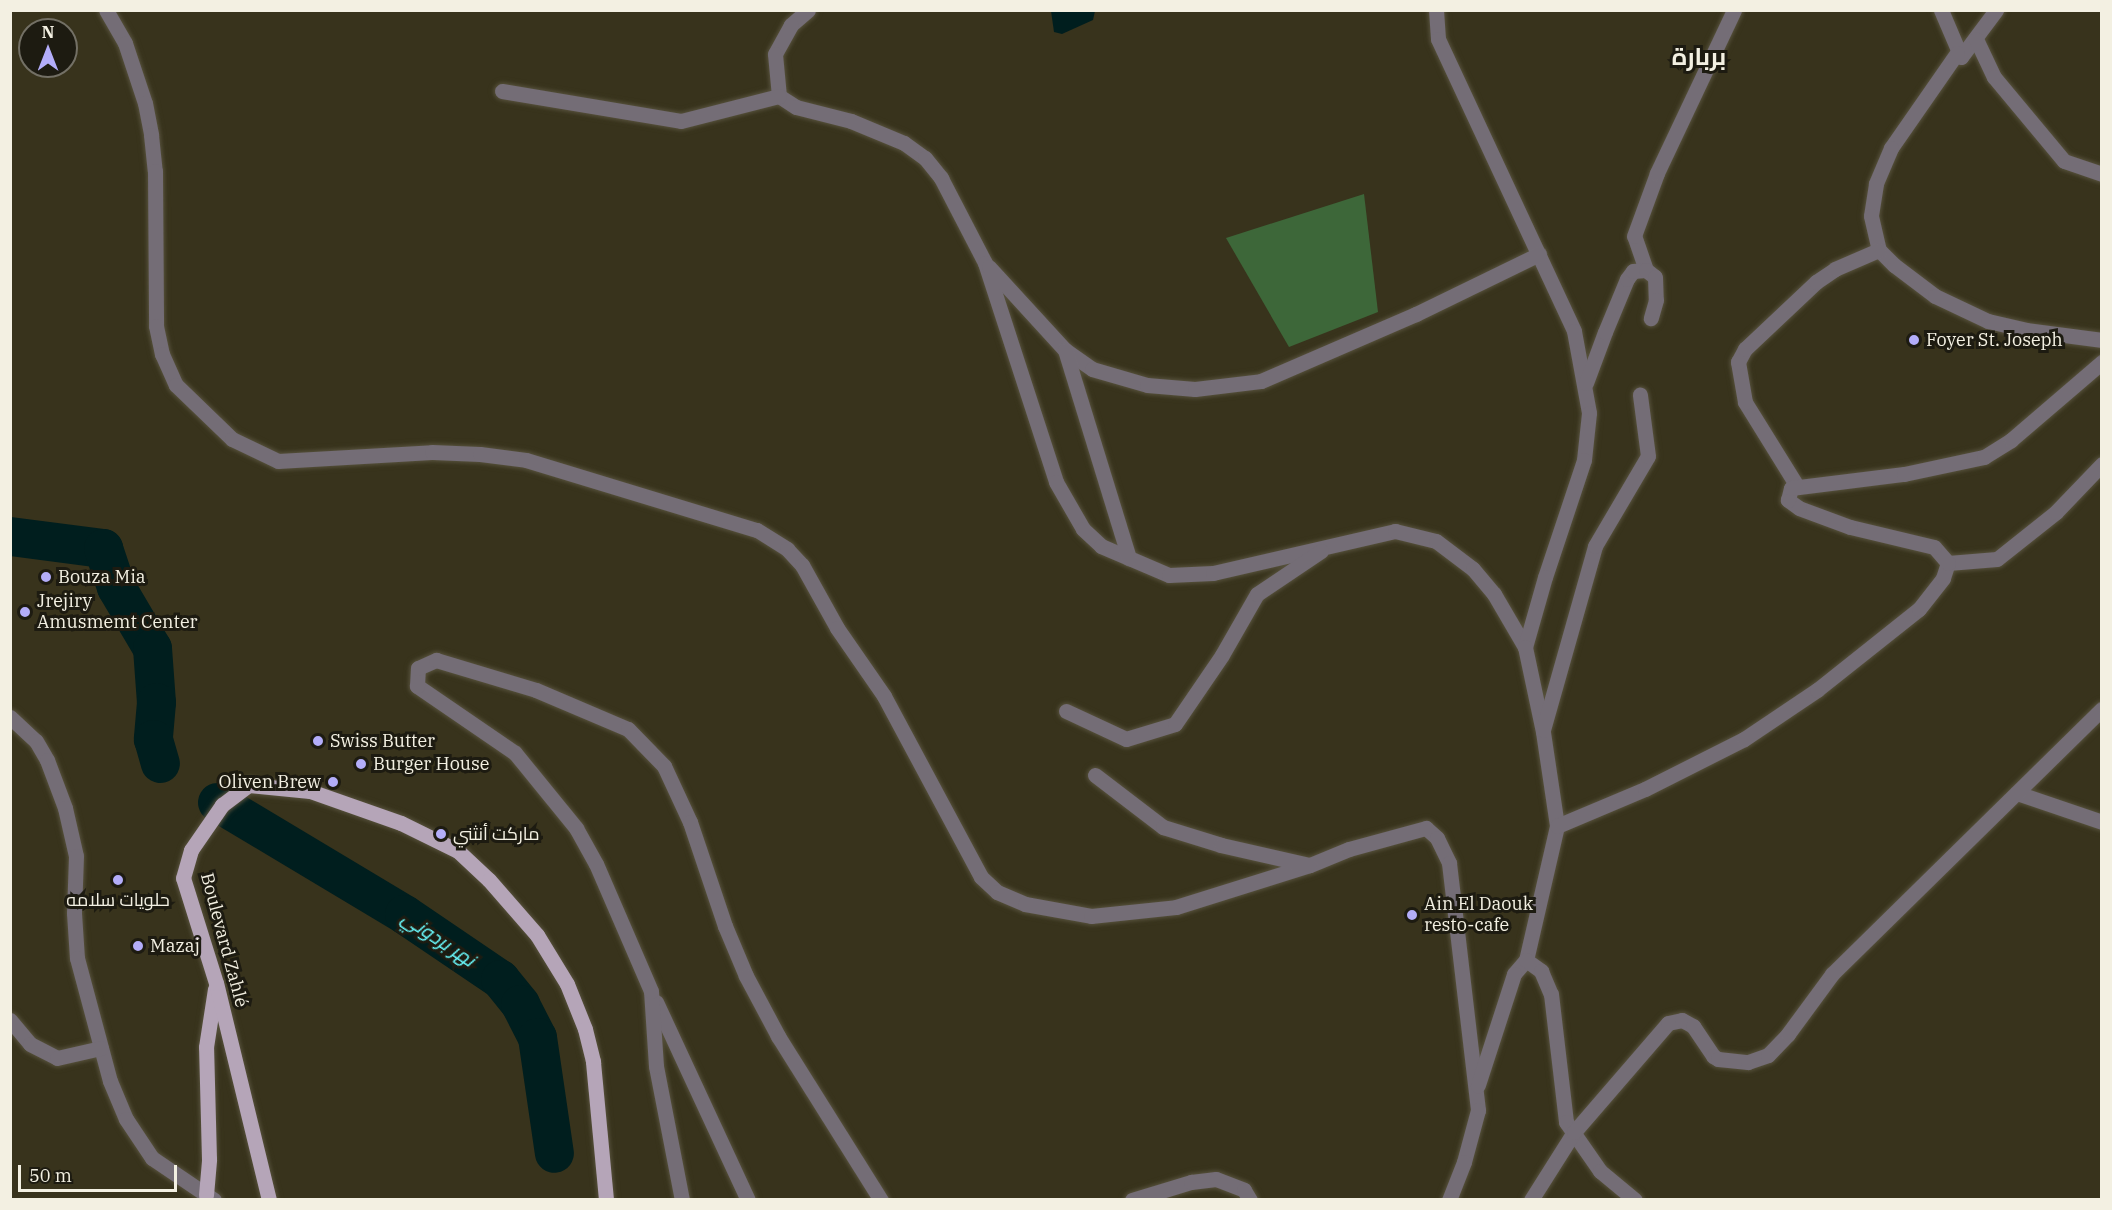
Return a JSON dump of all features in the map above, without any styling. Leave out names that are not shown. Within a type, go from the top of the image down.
[{"type":"main road","name":"Boulevard Zahlé","points":[[269,1200],[216,983],[183,878],[191,850],[222,805],[249,785],[310,790],[401,823],[458,851],[489,880],[537,935],[567,984],[585,1029],[593,1062],[606,1200]]},
{"type":"main road","points":[[210,1197],[206,1047],[216,983]]},
{"type":"street","points":[[106,10],[125,44],[145,103],[151,135],[154,171],[156,326],[162,354],[176,385],[232,439],[278,461],[432,452],[480,454],[526,460],[758,530],[787,549],[802,566],[837,628],[884,696],[981,877],[997,892],[1025,904],[1091,916],[1176,907],[1310,865],[1349,849],[1426,828],[1437,838],[1449,863],[1478,1110],[1464,1162],[1449,1200]]},
{"type":"street","points":[[779,96],[776,54],[791,25],[808,10]]},
{"type":"street","points":[[1436,10],[1438,39],[1574,331],[1589,413],[1584,460],[1525,647]]},
{"type":"street","points":[[1651,318],[1656,300],[1655,277],[1646,270],[1634,236],[1657,173],[1734,10]]},
{"type":"street","points":[[1941,10],[1957,53],[1962,57],[1965,56],[1996,10]]},
{"type":"street","points":[[1976,39],[1994,77],[2064,161],[2102,174]]},
{"type":"street","points":[[1957,53],[1891,148],[1876,184],[1870,216],[1878,250],[1935,296],[1988,321],[2026,330],[2102,340]]},
{"type":"street","points":[[502,91],[681,121],[779,96],[796,107],[851,121],[904,143],[926,158],[941,178],[977,251],[985,262],[1065,350],[1092,369],[1147,385],[1195,389],[1262,381],[1416,314],[1539,254]]},
{"type":"street","points":[[1797,486],[1745,402],[1738,362],[1745,349],[1816,282],[1835,269],[1878,250]]},
{"type":"street","points":[[985,262],[1056,482],[1083,529],[1101,546],[1169,575],[1213,573],[1395,531],[1436,541],[1473,569],[1494,594],[1525,647],[1543,732],[1557,826],[1526,960],[1515,974],[1476,1091]]},
{"type":"street","points":[[1585,386],[1627,279],[1633,271],[1646,270]]},
{"type":"street","points":[[1065,350],[1130,558]]},
{"type":"street","points":[[1948,563],[1934,547],[1850,527],[1799,508],[1788,500],[1791,488],[1904,474],[1984,457],[2011,440],[2102,362]]},
{"type":"street","points":[[1543,732],[1595,546],[1648,456],[1640,395]]},
{"type":"street","points":[[1948,563],[1997,560],[2056,512],[2102,464]]},
{"type":"street","points":[[1066,711],[1126,739],[1175,724],[1222,655],[1257,594],[1329,545]]},
{"type":"street","points":[[1557,826],[1645,789],[1744,739],[1817,690],[1919,609],[1944,578],[1948,563]]},
{"type":"street","points":[[748,1200],[651,991],[596,864],[576,828],[515,753],[417,686],[418,668],[436,660],[536,690],[580,707],[628,729],[664,766],[690,822],[725,926],[746,976],[778,1036],[881,1200]]},
{"type":"street","points":[[1531,1200],[1574,1132],[1668,1023],[1682,1020],[1693,1026],[1713,1056],[1718,1059],[1748,1062],[1768,1055],[1788,1034],[1832,974],[2099,716]]},
{"type":"street","points":[[10,717],[36,741],[47,760],[65,808],[76,856],[74,913],[77,958],[110,1082],[126,1119],[152,1158],[210,1197]]},
{"type":"street","points":[[1095,775],[1162,827],[1221,845],[1310,865]]},
{"type":"street","points":[[2017,793],[2102,822]]},
{"type":"street","points":[[1526,960],[1541,971],[1551,994],[1566,1122],[1600,1171],[1635,1200]]},
{"type":"street","points":[[651,991],[656,1066],[682,1200]]},
{"type":"street","points":[[10,1020],[30,1044],[57,1058],[101,1048]]},
{"type":"street","points":[[1131,1200],[1191,1182],[1216,1179],[1244,1190],[1250,1200]]},
{"type":"green space","points":[[1364,194],[1378,312],[1289,347],[1226,238]]},
{"type":"water","points":[[1051,11],[1095,11],[1093,20],[1062,34],[1054,32]]},
{"type":"waterway","name":"نهر بردوني","points":[[10,536],[103,548],[116,587],[152,648],[156,702],[153,739],[160,763]]},
{"type":"waterway","name":"نهر بردوني","points":[[217,802],[404,914],[500,979],[520,1004],[537,1037],[554,1153]]},
{"type":"place","name":"Foyer St. Joseph","points":[[1914,340]]},
{"type":"place","name":"Bouza Mia","points":[[46,577]]},
{"type":"place","name":"Jrejiry Amusmemt Center","points":[[25,612]]},
{"type":"place","name":"Swiss Butter","points":[[318,741]]},
{"type":"place","name":"Burger House","points":[[361,764]]},
{"type":"place","name":"Oliven Brew","points":[[333,782]]},
{"type":"place","name":"ماركت أنثني","points":[[441,834]]},
{"type":"place","name":"حلويات سلامه","points":[[118,880]]},
{"type":"place","name":"Ain El Daouk resto-cafe","points":[[1412,915]]},
{"type":"place","name":"Mazaj","points":[[138,946]]},
{"type":"district","name":"بربارة","points":[[1699,57]]}]
